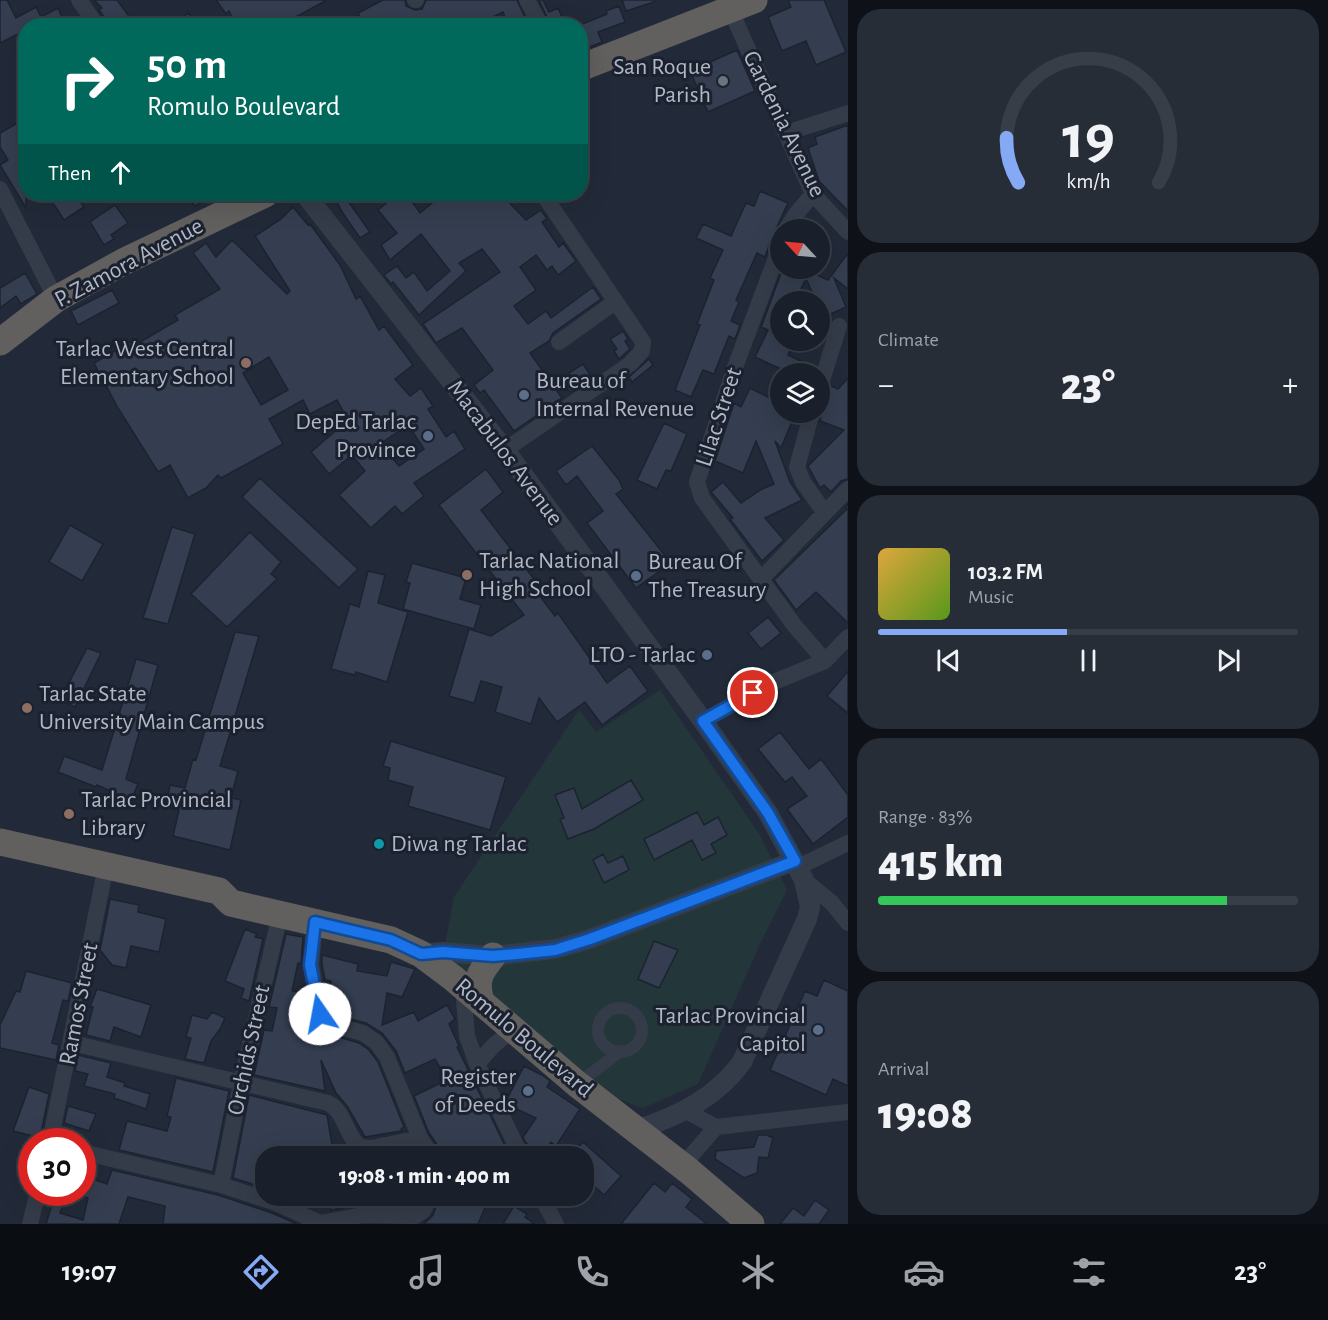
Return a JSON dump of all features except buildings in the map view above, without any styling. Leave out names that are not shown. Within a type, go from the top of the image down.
[{"type":"highway","points":[[588,65],[742,5]]},
{"type":"highway","name":"P. Zamora Avenue","points":[[0,342],[56,299],[123,262],[250,201]]},
{"type":"highway","name":"Romulo Boulevard","points":[[0,842],[105,873]]},
{"type":"highway","name":"Romulo Boulevard","points":[[0,856],[219,891],[231,903],[391,940],[421,954],[472,994],[577,1084],[682,1166],[751,1224]]},
{"type":"highway","points":[[472,994],[482,970],[493,956]]},
{"type":"street","points":[[79,0],[91,18]]},
{"type":"street","points":[[527,0],[537,18]]},
{"type":"street","name":"Gardenia Avenue","points":[[742,5],[786,133],[813,194],[848,232]]},
{"type":"street","points":[[786,133],[848,113]]},
{"type":"street","points":[[0,189],[56,299]]},
{"type":"street","points":[[792,219],[813,194]]},
{"type":"street","name":"Macabulos Avenue","points":[[309,201],[505,450],[768,813],[799,870],[810,907],[807,919],[742,1062],[734,1074],[721,1085],[684,1110],[663,1121],[635,1130]]},
{"type":"street","points":[[505,450],[630,364],[642,351],[643,342],[548,201]]},
{"type":"street","name":"Lilac Street","points":[[770,273],[734,370],[697,482],[702,498],[794,625],[825,661]]},
{"type":"street","points":[[558,342],[615,302]]},
{"type":"street","points":[[827,363],[839,326]]},
{"type":"street","points":[[809,423],[798,468],[803,482],[825,513]]},
{"type":"street","points":[[761,579],[848,489]]},
{"type":"street","points":[[703,721],[769,684],[825,661],[848,637]]},
{"type":"street","points":[[421,954],[443,952],[493,956],[555,950],[799,870],[848,843]]},
{"type":"street","points":[[799,870],[832,903],[848,923]]},
{"type":"street","name":"Ramos Street","points":[[53,1128],[105,873]]},
{"type":"street","name":"Orchids Street","points":[[220,1185],[280,914]]},
{"type":"street","points":[[315,922],[310,965],[320,1014],[329,1024],[363,1033],[376,1042],[387,1057],[425,1146]]},
{"type":"street","points":[[472,994],[467,1036],[477,1064],[515,1146]]},
{"type":"street","points":[[477,1064],[513,1029]]},
{"type":"street","points":[[72,1043],[334,1106],[346,1130],[360,1147],[371,1148],[420,1138]]},
{"type":"street","points":[[577,1084],[621,1051]]},
{"type":"street","points":[[684,1110],[716,1127],[848,1112]]},
{"type":"street","points":[[682,1166],[716,1127]]},
{"type":"street","points":[[96,1155],[220,1185],[276,1203],[322,1223],[363,1215],[415,1216],[423,1211],[425,1206]]},
{"type":"street","points":[[30,1224],[34,1206]]},
{"type":"street","points":[[546,1206],[556,1224]]},
{"type":"green space","points":[[660,690],[760,835],[787,890],[760,944],[698,1084],[643,1108],[605,1094],[442,961],[454,897],[579,710],[596,732]]},
{"type":"place","name":"San Roque Parish","points":[[723,81]]},
{"type":"place","name":"Tarlac West Central Elementary School","points":[[246,363]]},
{"type":"place","name":"Bureau of Internal Revenue","points":[[524,395]]},
{"type":"place","name":"DepEd Tarlac Province","points":[[428,436]]},
{"type":"place","name":"Tarlac National High School","points":[[467,575]]},
{"type":"place","name":"Bureau Of The Treasury","points":[[636,576]]},
{"type":"place","name":"LTO - Tarlac","points":[[707,655]]},
{"type":"place","name":"Tarlac State University Main Campus","points":[[27,708]]},
{"type":"place","name":"Tarlac Provincial Library","points":[[69,814]]},
{"type":"place","name":"Diwa ng Tarlac","points":[[379,844]]},
{"type":"place","name":"Tarlac Provincial Capitol","points":[[818,1030]]},
{"type":"place","name":"Register of Deeds","points":[[528,1091]]},
{"type":"route","points":[[320,1014],[310,965],[315,922],[391,940],[421,954],[443,952],[493,956],[555,950],[590,939],[795,861],[768,813],[703,721],[753,693]]}]
